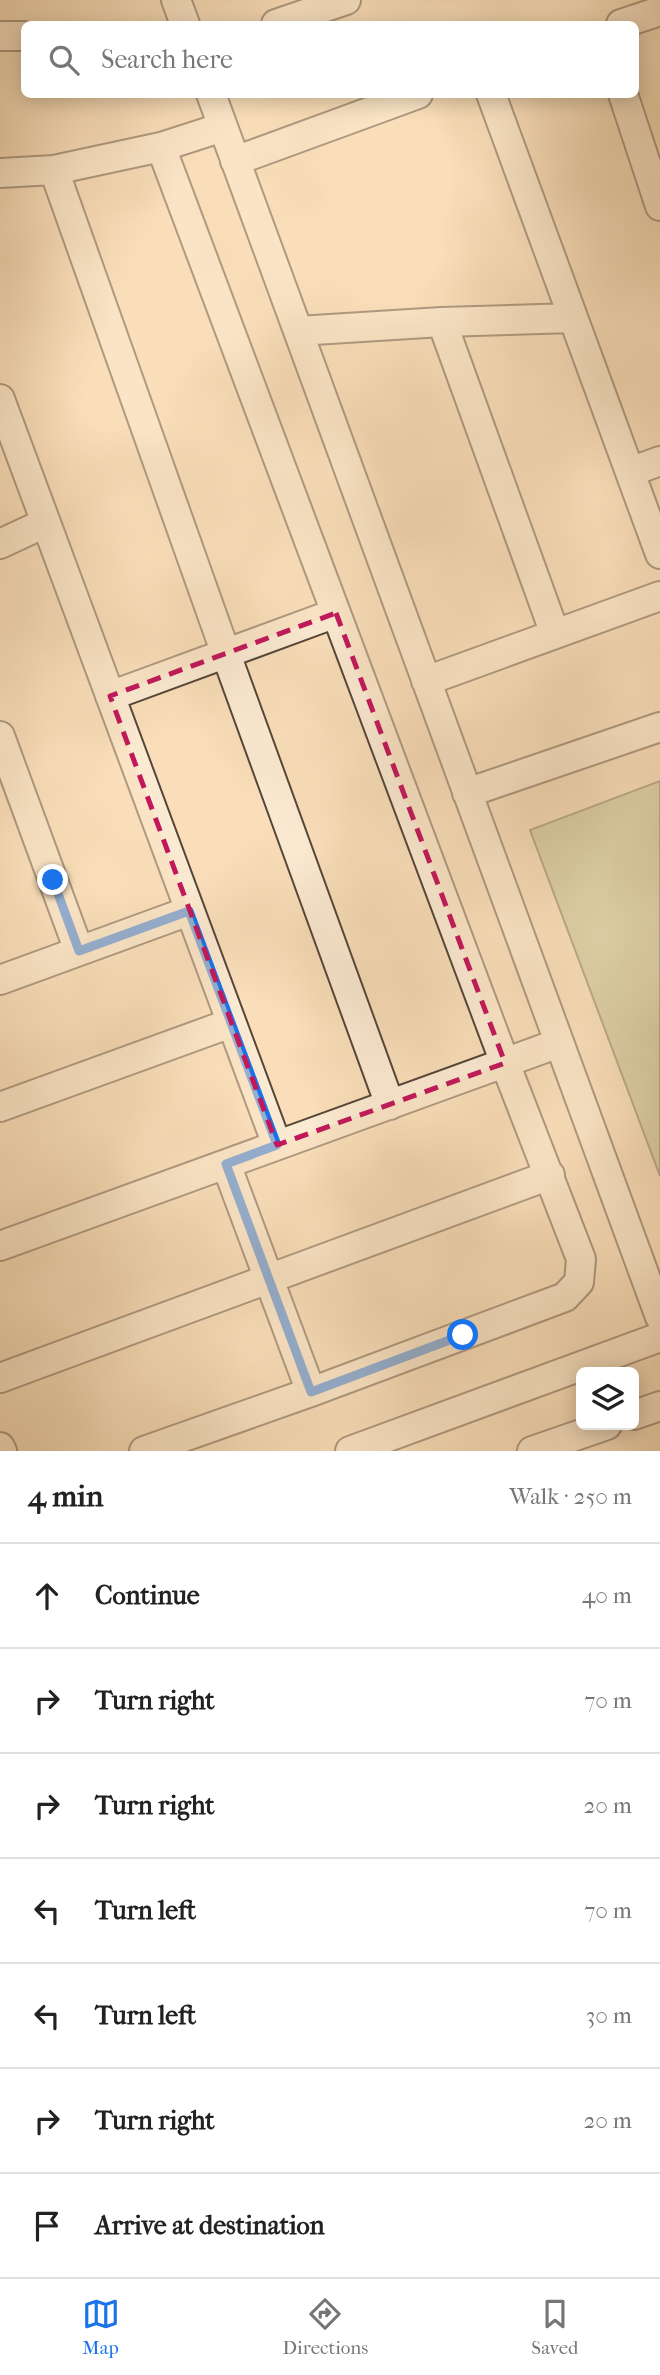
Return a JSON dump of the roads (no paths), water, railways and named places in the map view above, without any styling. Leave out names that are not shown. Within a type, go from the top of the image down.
[{"type":"street","points":[[176,0],[185,21]]},
{"type":"street","points":[[285,21],[346,0]]},
{"type":"street","points":[[630,21],[660,11]]},
{"type":"street","points":[[0,36],[21,36]]},
{"type":"street","points":[[212,98],[660,1317]]},
{"type":"street","points":[[235,161],[407,98]]},
{"type":"street","points":[[492,98],[660,554]]},
{"type":"street","points":[[624,98],[660,206]]},
{"type":"street","points":[[0,173],[54,170],[161,147],[223,127]]},
{"type":"street","points":[[144,1451],[565,1297],[579,1282],[581,1259],[161,147]]},
{"type":"street","points":[[54,170],[390,1104]]},
{"type":"street","points":[[298,331],[573,318]]},
{"type":"street","points":[[442,323],[555,634]]},
{"type":"street","points":[[0,399],[277,1145]]},
{"type":"street","points":[[630,472],[660,461]]},
{"type":"street","points":[[0,544],[45,523]]},
{"type":"street","points":[[426,681],[660,596]]},
{"type":"street","points":[[110,696],[336,613]]},
{"type":"street","points":[[467,793],[660,727]]},
{"type":"street","points":[[0,736],[79,951]]},
{"type":"street","points":[[0,980],[189,911]]},
{"type":"street","points":[[0,1107],[231,1023]]},
{"type":"street","points":[[0,1246],[559,1043]]},
{"type":"street","points":[[226,1164],[311,1392]]},
{"type":"street","points":[[0,1378],[550,1175]]},
{"type":"street","points":[[350,1451],[660,1338]]},
{"type":"street","points":[[639,1413],[660,1406]]},
{"type":"street","points":[[532,1451],[593,1430]]}]
